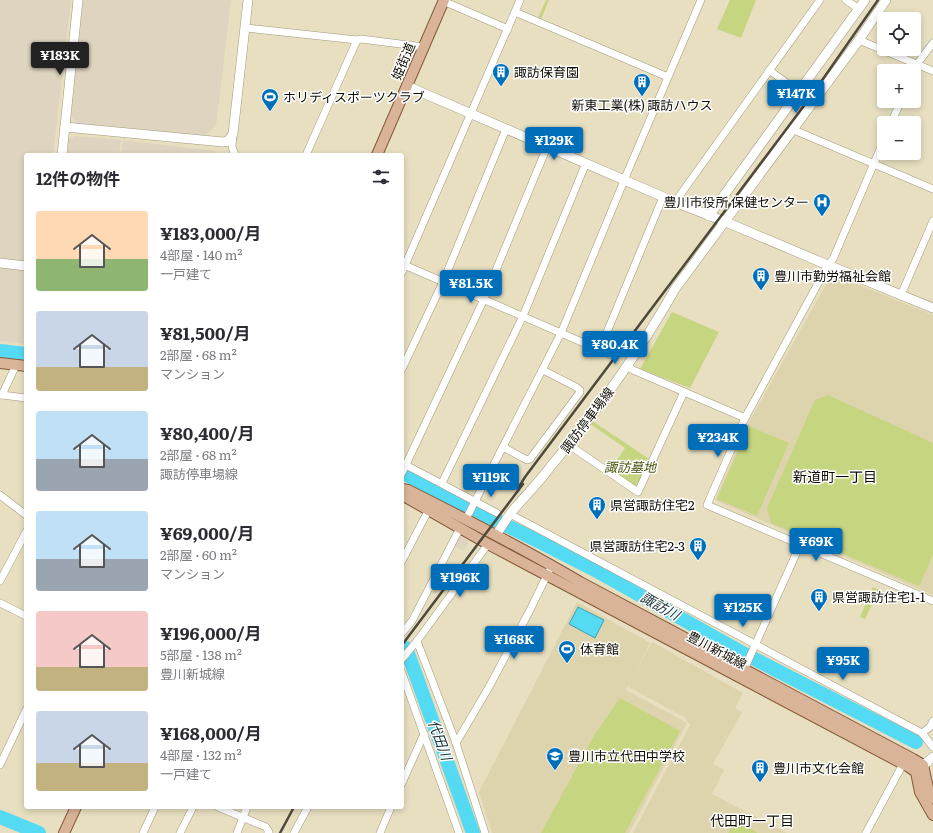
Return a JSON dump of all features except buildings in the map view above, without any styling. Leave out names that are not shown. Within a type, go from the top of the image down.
[{"type":"main road","name":"姫街道","points":[[378,153],[444,1]]},
{"type":"main road","points":[[0,363],[21,366]]},
{"type":"main road","name":"豊川新城線","points":[[404,489],[467,516],[580,582],[744,670],[927,764]]},
{"type":"main road","name":"豊川新城線","points":[[404,496],[428,511],[547,575],[744,670],[903,764],[927,764]]},
{"type":"main road","points":[[927,764],[928,788],[933,798]]},
{"type":"main road","points":[[927,764],[920,792],[933,815]]},
{"type":"main road","points":[[66,832],[75,809]]},
{"type":"street","points":[[62,153],[78,0]]},
{"type":"street","points":[[234,153],[232,147],[233,134],[248,0]]},
{"type":"street","points":[[404,265],[520,0]]},
{"type":"street","points":[[467,516],[561,333],[701,0]]},
{"type":"street","points":[[675,202],[820,0]]},
{"type":"street","points":[[846,0],[859,9]]},
{"type":"street","points":[[709,216],[865,0]]},
{"type":"street","name":"諏訪停車場線","points":[[497,533],[509,516],[569,444],[627,366],[657,322],[675,289],[794,130],[886,0]]},
{"type":"street","points":[[444,1],[508,29]]},
{"type":"street","points":[[515,12],[668,77]]},
{"type":"street","points":[[246,28],[357,40],[361,39],[424,47]]},
{"type":"street","points":[[307,153],[357,40]]},
{"type":"street","points":[[859,40],[908,64]]},
{"type":"street","points":[[919,64],[933,43]]},
{"type":"street","points":[[921,69],[933,71]]},
{"type":"street","points":[[769,70],[799,92]]},
{"type":"street","points":[[407,86],[663,197],[933,308]]},
{"type":"street","points":[[65,127],[223,142],[228,141],[233,134]]},
{"type":"street","points":[[404,365],[443,282],[506,129]]},
{"type":"street","points":[[794,130],[933,189]]},
{"type":"street","points":[[497,513],[404,464],[484,299],[548,147]]},
{"type":"street","points":[[877,157],[833,259],[828,265],[745,418],[707,505],[933,601]]},
{"type":"street","points":[[442,483],[523,316],[586,163]]},
{"type":"street","points":[[600,350],[663,197]]},
{"type":"street","points":[[901,295],[933,221]]},
{"type":"street","points":[[0,263],[24,266]]},
{"type":"street","points":[[404,267],[484,299],[614,356]]},
{"type":"street","points":[[21,366],[1,395],[24,398]]},
{"type":"street","points":[[627,366],[633,370],[745,418]]},
{"type":"street","points":[[502,447],[527,460],[530,459],[580,392],[580,390],[576,387],[543,370]]},
{"type":"street","points":[[569,444],[638,492],[684,392]]},
{"type":"street","points":[[0,494],[24,514]]},
{"type":"street","points":[[404,557],[428,511]]},
{"type":"street","points":[[509,516],[755,649],[922,733],[933,747]]},
{"type":"street","points":[[404,631],[412,621],[460,528]]},
{"type":"street","points":[[0,581],[24,536]]},
{"type":"street","points":[[406,654],[488,544]]},
{"type":"street","points":[[744,670],[755,649],[800,545]]},
{"type":"street","points":[[456,743],[489,687],[552,565]]},
{"type":"street","points":[[0,603],[24,615]]},
{"type":"street","points":[[417,640],[456,743],[485,833]]},
{"type":"street","points":[[404,679],[459,833]]},
{"type":"street","points":[[0,765],[24,714]]},
{"type":"street","points":[[922,733],[930,727],[933,721]]},
{"type":"street","points":[[404,779],[424,734]]},
{"type":"street","points":[[866,833],[903,764]]},
{"type":"street","points":[[142,833],[154,809]]},
{"type":"street","points":[[180,833],[192,809]]},
{"type":"street","points":[[223,809],[266,827],[269,832],[268,833]]},
{"type":"street","points":[[237,833],[247,809]]},
{"type":"street","points":[[294,833],[307,809]]},
{"type":"street","points":[[380,833],[390,809]]},
{"type":"shaded area","points":[[0,0],[71,0],[53,153],[24,153],[24,263],[0,260]]},
{"type":"shaded area","points":[[83,0],[231,0],[216,126],[203,136],[77,124],[71,116]]},
{"type":"shaded area","points":[[75,136],[121,140],[119,153],[67,153],[68,140]]},
{"type":"shaded area","points":[[123,140],[215,151],[215,153],[121,153]]},
{"type":"shaded area","points":[[0,267],[24,270],[24,344],[0,341]]},
{"type":"shaded area","points":[[832,274],[933,315],[933,595],[715,500],[749,422]]},
{"type":"shaded area","points":[[460,536],[469,541],[464,551],[455,546]]},
{"type":"shaded area","points":[[577,602],[650,643],[635,673],[652,642],[743,693],[735,708],[742,712],[713,764],[724,770],[712,794],[787,833],[633,833],[690,725],[684,717],[629,687],[629,684],[626,690],[687,723],[629,833],[492,833],[479,792]]},
{"type":"green space","points":[[546,0],[549,0],[541,19],[538,18]]},
{"type":"green space","points":[[730,0],[756,0],[741,38],[717,29]]},
{"type":"green space","points":[[672,312],[719,332],[690,388],[640,369]]},
{"type":"green space","points":[[828,395],[933,443],[933,555],[919,586],[771,523],[767,508],[815,400]]},
{"type":"green space","name":"諏訪墓地","points":[[591,420],[652,461],[634,488],[610,471],[625,448],[589,423]]},
{"type":"green space","points":[[749,426],[789,443],[757,516],[717,499]]},
{"type":"green space","points":[[873,587],[879,590],[865,619],[860,617]]},
{"type":"green space","points":[[620,698],[680,731],[625,833],[541,833],[595,734]]},
{"type":"green space","points":[[735,821],[758,833],[728,833]]},
{"type":"water","points":[[578,607],[604,620],[595,638],[569,624]]},
{"type":"waterway","name":"諏訪川","points":[[0,351],[24,354]]},
{"type":"waterway","name":"諏訪川","points":[[404,473],[432,489],[595,570],[741,652],[916,742]]},
{"type":"waterway","name":"代田川","points":[[406,648],[473,833]]},
{"type":"waterway","points":[[0,817],[39,833]]},
{"type":"railway","points":[[519,487],[809,99],[878,0]]},
{"type":"railway","points":[[404,642],[523,484]]},
{"type":"railway","points":[[280,833],[293,809]]},
{"type":"place","name":"諏訪保育園","points":[[501,87]]},
{"type":"place","name":"新東工業(株) 諏訪ハウス","points":[[642,97]]},
{"type":"place","name":"ホリディスポーツクラブ","points":[[270,112]]},
{"type":"place","name":"豊川市役所 保健センター","points":[[822,217]]},
{"type":"place","name":"豊川市勤労福祉会館","points":[[761,291]]},
{"type":"place","name":"県営諏訪住宅2","points":[[597,520]]},
{"type":"place","name":"県営諏訪住宅2-3","points":[[698,561]]},
{"type":"place","name":"県営諏訪住宅1-1","points":[[819,612]]},
{"type":"place","name":"体育館","points":[[567,664]]},
{"type":"place","name":"豊川市立代田中学校","points":[[555,771]]},
{"type":"place","name":"豊川市文化会館","points":[[760,783]]},
{"type":"district","name":"新道町一丁目","points":[[835,477]]},
{"type":"district","name":"代田町一丁目","points":[[752,821]]}]
